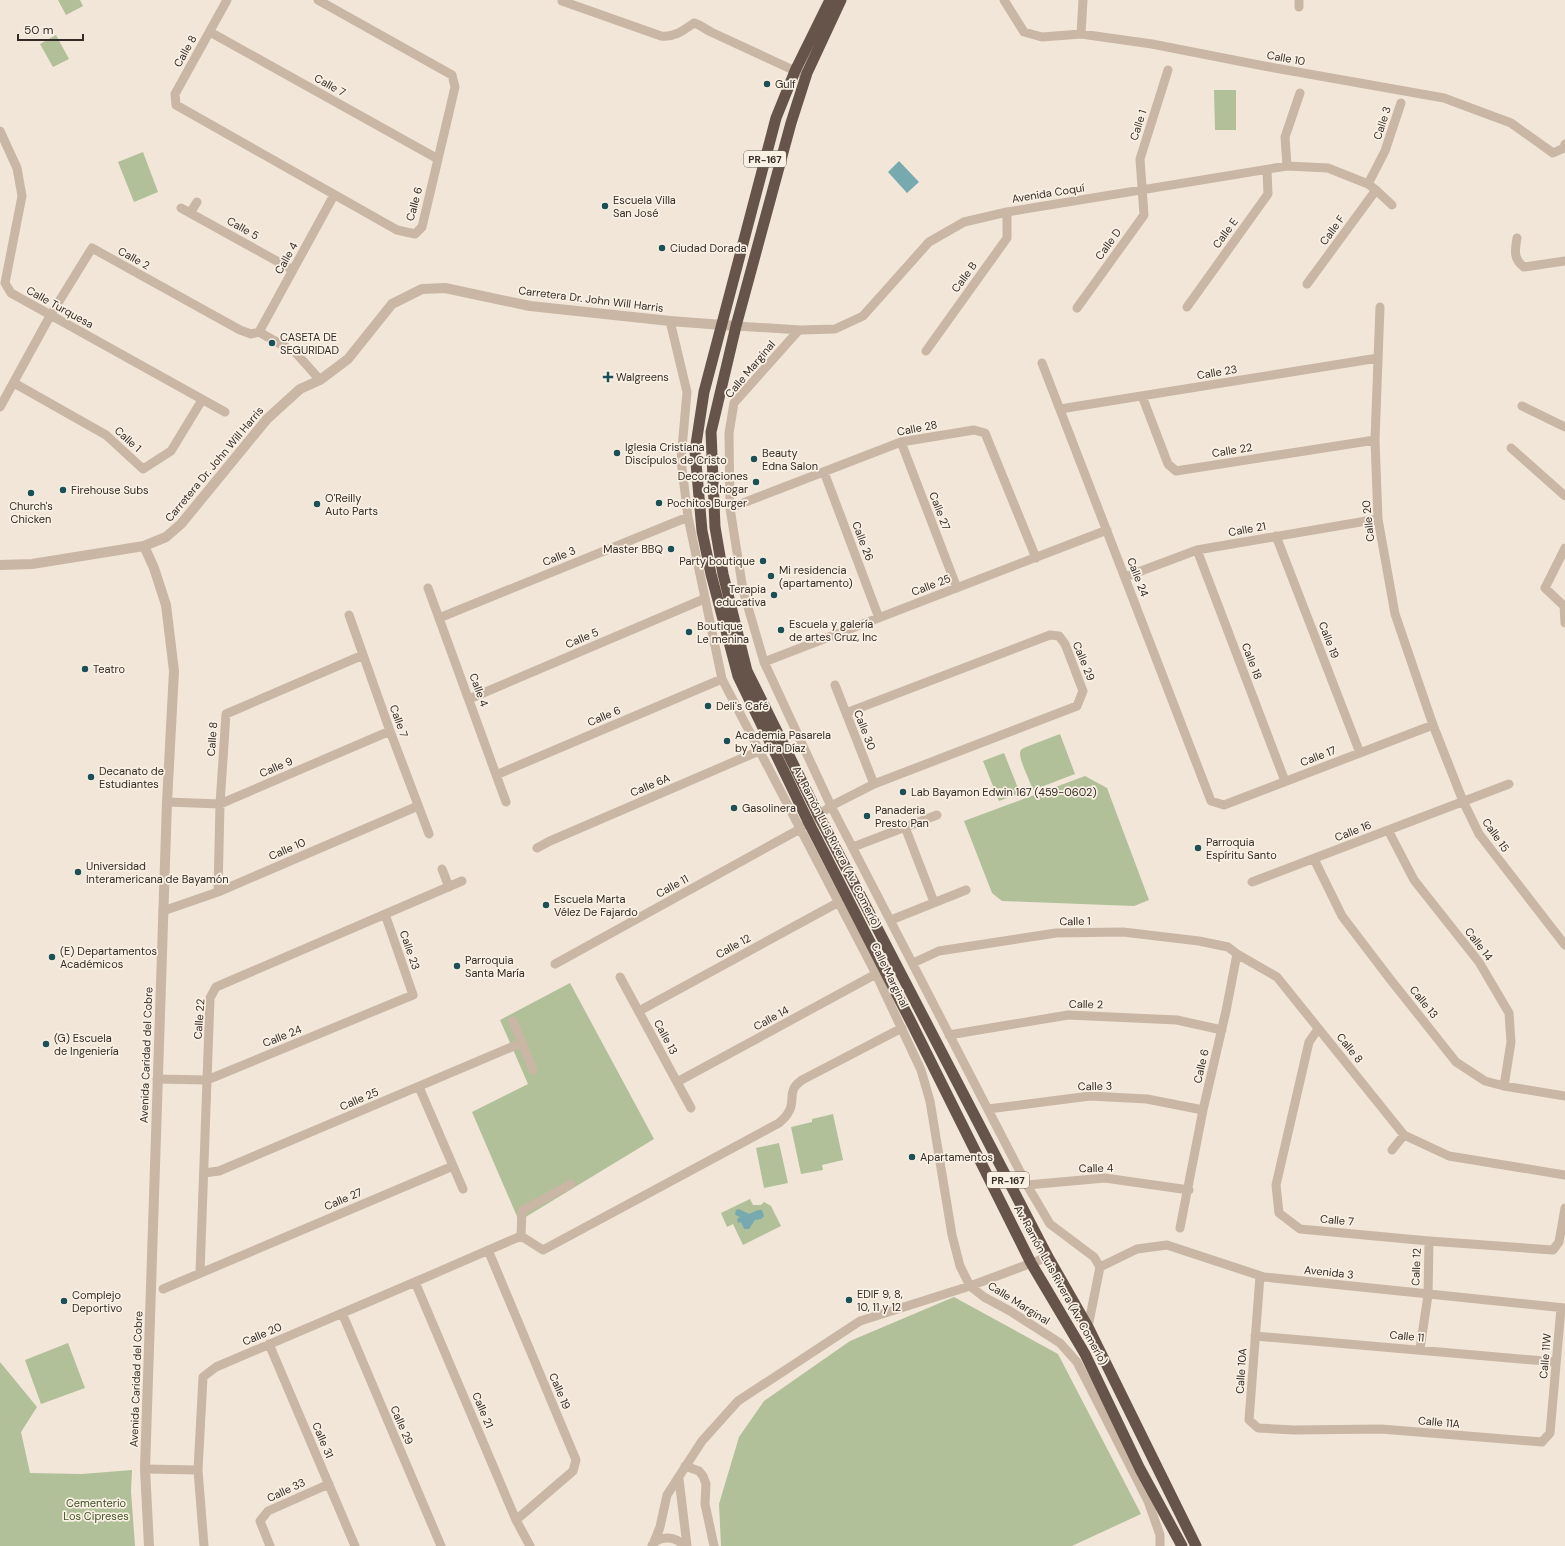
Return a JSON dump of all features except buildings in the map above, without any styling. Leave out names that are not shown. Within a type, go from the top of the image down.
[{"type":"highway","name":"Av. Ramón Luis Rivera (Av. Comerío)","points":[[830,0],[795,71],[776,118],[704,392],[695,451],[702,531],[713,581],[738,676],[805,826],[911,1022],[1031,1263],[1085,1354],[1140,1469],[1182,1546]]},
{"type":"highway","name":"Av. Ramón Luis Rivera (Av. Comerío)","points":[[841,0],[806,76],[791,122],[736,326],[711,432],[714,527],[724,574],[748,671],[819,816],[1048,1257],[1088,1327],[1196,1546]]},
{"type":"street","name":"Calle 8","points":[[186,111],[176,105],[175,94],[227,0]]},
{"type":"street","name":"Calle 6","points":[[186,111],[397,230],[415,234],[422,227],[455,87],[452,75],[318,0]]},
{"type":"street","name":"Calle 10","points":[[1004,0],[1024,32],[1042,37],[1081,34],[1152,44],[1264,66],[1444,98],[1511,123],[1553,153],[1564,148],[1565,144]]},
{"type":"street","points":[[1081,34],[1083,0]]},
{"type":"street","points":[[562,2],[668,37],[674,36],[694,23],[806,76]]},
{"type":"street","name":"Calle 7","points":[[210,32],[438,159]]},
{"type":"street","name":"Calle 1","points":[[1143,190],[1140,159],[1168,70]]},
{"type":"street","points":[[1287,166],[1285,137],[1300,93]]},
{"type":"street","name":"Calle 3","points":[[1368,184],[1385,151],[1401,103]]},
{"type":"street","name":"Calle Turquesa","points":[[1,134],[18,168],[22,196],[5,283],[11,293],[225,412]]},
{"type":"street","name":"Avenida Coquí","points":[[736,326],[799,330],[835,329],[863,316],[929,242],[964,222],[1007,212],[1287,166],[1328,168],[1368,184],[1392,205]]},
{"type":"street","name":"Calle E","points":[[1187,307],[1268,194],[1267,170]]},
{"type":"street","name":"Calle D","points":[[1078,308],[1144,215],[1143,190]]},
{"type":"street","name":"Calle F","points":[[1307,284],[1376,190]]},
{"type":"street","name":"Calle 4","points":[[259,332],[334,195]]},
{"type":"street","points":[[190,213],[197,202]]},
{"type":"street","name":"Calle 5","points":[[181,208],[293,270]]},
{"type":"street","name":"Calle B","points":[[926,351],[1007,238],[1007,212]]},
{"type":"street","points":[[1517,238],[1514,251],[1518,262],[1524,267],[1565,261]]},
{"type":"street","name":"Calle 2","points":[[0,407],[50,316],[92,248],[240,330],[251,334],[259,332],[296,353],[320,380]]},
{"type":"street","name":"Carretera Dr. John Will Harris","points":[[0,565],[32,564],[144,546],[166,537],[182,524],[267,419],[300,389],[320,380],[348,359],[392,304],[422,289],[445,288],[530,306],[670,321],[736,326]]},
{"type":"street","name":"Calle 20","points":[[1380,307],[1375,440],[1378,520],[1395,614],[1433,724]]},
{"type":"street","name":"Calle Marginal","points":[[670,321],[687,392],[681,460],[688,517],[722,679],[759,751],[805,826],[839,902],[876,974],[921,1070],[930,1101],[952,1235],[960,1266],[970,1286],[984,1297],[1010,1311],[1060,1343],[1077,1362],[1148,1501],[1160,1535],[1160,1546]]},
{"type":"street","name":"Calle Marginal","points":[[799,330],[734,403],[729,433],[730,508],[743,590],[764,662],[831,806],[1027,1185],[1050,1224],[1094,1257],[1100,1266]]},
{"type":"street","name":"Calle 23","points":[[1060,409],[1378,358]]},
{"type":"street","name":"Calle 24","points":[[1042,363],[1211,801]]},
{"type":"street","name":"Calle 1","points":[[14,383],[106,435],[142,469],[171,451],[202,400]]},
{"type":"street","name":"Calle 22","points":[[1142,396],[1168,464],[1176,471],[1375,440]]},
{"type":"street","points":[[1522,406],[1565,427]]},
{"type":"street","name":"Calle 28","points":[[730,508],[901,442],[974,430],[984,433],[1036,558]]},
{"type":"street","name":"Calle 27","points":[[901,442],[957,588]]},
{"type":"street","points":[[1511,448],[1565,496]]},
{"type":"street","name":"Calle 26","points":[[824,472],[879,618]]},
{"type":"street","name":"Calle 3","points":[[440,618],[688,517]]},
{"type":"street","name":"Calle 21","points":[[1125,577],[1197,550],[1378,520]]},
{"type":"street","name":"Calle 25","points":[[764,662],[1107,530]]},
{"type":"street","name":"Calle 19","points":[[1276,536],[1360,753]]},
{"type":"street","name":"Avenida Caridad del Cobre","points":[[144,546],[154,568],[166,605],[174,671],[163,911],[145,1468],[149,1546]]},
{"type":"street","points":[[1565,548],[1545,588],[1564,606],[1565,623]]},
{"type":"street","name":"Calle 18","points":[[1197,550],[1285,782]]},
{"type":"street","name":"Calle 4","points":[[428,588],[506,802]]},
{"type":"street","name":"Calle 5","points":[[469,699],[704,599]]},
{"type":"street","name":"Calle 7","points":[[349,615],[390,731],[429,834]]},
{"type":"street","name":"Calle 29","points":[[819,816],[831,806],[874,784],[1077,706],[1083,691],[1065,644],[1059,636],[1050,635],[846,713]]},
{"type":"street","name":"Calle 8","points":[[218,892],[220,804],[226,714],[363,655]]},
{"type":"street","name":"Calle 6","points":[[496,775],[722,679]]},
{"type":"street","name":"Calle 30","points":[[835,685],[874,784]]},
{"type":"street","name":"Calle 17","points":[[1211,801],[1224,804],[1285,782],[1433,724]]},
{"type":"street","name":"Calle 15","points":[[1433,724],[1463,801],[1478,834],[1565,945]]},
{"type":"street","name":"Calle 9","points":[[167,802],[220,804],[390,731]]},
{"type":"street","name":"Calle 6A","points":[[537,848],[550,841],[759,751]]},
{"type":"street","name":"Calle 16","points":[[1252,882],[1509,784]]},
{"type":"street","name":"Calle 10","points":[[163,911],[218,892],[418,806]]},
{"type":"street","points":[[853,847],[936,814]]},
{"type":"street","name":"Calle 11","points":[[556,964],[805,826],[819,816]]},
{"type":"street","points":[[905,826],[934,902]]},
{"type":"street","name":"Calle 14","points":[[1388,830],[1414,880],[1479,962],[1509,1013],[1511,1042],[1504,1086]]},
{"type":"street","name":"Calle 13","points":[[1314,858],[1342,916],[1456,1062],[1485,1081],[1504,1086],[1565,1096]]},
{"type":"street","points":[[442,869],[449,887]]},
{"type":"street","name":"Calle 22","points":[[200,1273],[210,998],[216,987],[462,881]]},
{"type":"street","points":[[890,920],[966,890]]},
{"type":"street","name":"Calle 12","points":[[638,1011],[839,902]]},
{"type":"street","name":"Calle 23","points":[[385,914],[413,995]]},
{"type":"street","name":"Calle 1","points":[[913,963],[939,952],[1056,933],[1123,932],[1199,941],[1228,947],[1237,954]]},
{"type":"street","name":"Calle 8","points":[[1237,954],[1277,977],[1404,1135],[1449,1156],[1565,1175]]},
{"type":"street","name":"Calle 6","points":[[1180,1228],[1189,1190],[1203,1110],[1222,1030],[1237,954]]},
{"type":"street","name":"Calle 14","points":[[677,1082],[876,974]]},
{"type":"street","name":"Calle 13","points":[[620,977],[691,1108]]},
{"type":"street","name":"Calle 24","points":[[157,1079],[208,1080],[413,995]]},
{"type":"street","name":"Calle 2","points":[[949,1034],[1068,1015],[1177,1020],[1222,1030]]},
{"type":"street","points":[[513,1021],[533,1070]]},
{"type":"street","points":[[572,1184],[522,1211],[521,1236],[543,1250],[746,1141],[783,1119],[789,1113],[793,1090],[799,1082],[902,1028]]},
{"type":"street","name":"Calle 7","points":[[1318,1029],[1309,1042],[1276,1185],[1279,1213],[1300,1229],[1429,1241],[1553,1250],[1559,1242],[1564,1213]]},
{"type":"street","name":"Calle 25","points":[[204,1172],[220,1171],[521,1043]]},
{"type":"street","points":[[419,1087],[463,1189]]},
{"type":"street","name":"Calle 3","points":[[988,1109],[1090,1096],[1147,1099],[1203,1110]]},
{"type":"street","points":[[1392,1150],[1404,1135]]},
{"type":"street","name":"Calle 27","points":[[163,1289],[453,1166]]},
{"type":"street","name":"Calle 4","points":[[1027,1185],[1106,1178],[1189,1190]]},
{"type":"street","name":"Calle 20","points":[[204,1546],[198,1470],[203,1377],[216,1366],[521,1236]]},
{"type":"street","name":"Calle 12","points":[[1420,1349],[1428,1295],[1429,1241]]},
{"type":"street","name":"Avenida 3","points":[[1100,1266],[1137,1249],[1168,1245],[1260,1276],[1428,1295],[1563,1308]]},
{"type":"street","name":"Calle 19","points":[[488,1250],[576,1460],[573,1471],[516,1520]]},
{"type":"street","points":[[652,1544],[660,1527],[667,1495],[702,1442],[738,1401],[860,1321],[970,1286],[1048,1257]]},
{"type":"street","points":[[1088,1327],[1100,1266]]},
{"type":"street","name":"Calle 10A","points":[[1260,1276],[1249,1420],[1258,1428],[1294,1430]]},
{"type":"street","name":"Calle 21","points":[[416,1282],[516,1520],[530,1546]]},
{"type":"street","name":"Calle 11W","points":[[1552,1406],[1563,1308]]},
{"type":"street","name":"Calle 29","points":[[342,1313],[441,1546]]},
{"type":"street","name":"Calle 11","points":[[1255,1336],[1420,1349],[1556,1362]]},
{"type":"street","name":"Calle 31","points":[[269,1344],[355,1546]]},
{"type":"street","name":"Calle 11A","points":[[1294,1430],[1381,1430],[1542,1442],[1550,1433],[1552,1406]]},
{"type":"street","points":[[685,1466],[699,1471],[706,1484],[705,1504],[714,1546]]},
{"type":"street","points":[[145,1468],[198,1470]]},
{"type":"street","points":[[679,1479],[685,1546]]},
{"type":"street","name":"Calle 33","points":[[270,1546],[260,1521],[268,1511],[329,1484]]},
{"type":"street","points":[[652,1544],[660,1539],[668,1538],[675,1539],[685,1546]]},
{"type":"green space","points":[[58,0],[80,0],[83,6],[66,15]]},
{"type":"green space","points":[[56,35],[69,59],[53,67],[40,44]]},
{"type":"green space","points":[[1214,90],[1236,90],[1236,130],[1215,130]]},
{"type":"green space","points":[[143,152],[158,192],[134,202],[118,162]]},
{"type":"green space","points":[[1060,734],[1075,774],[1033,790],[1020,753],[1025,747]]},
{"type":"green space","points":[[1004,753],[1020,793],[999,801],[983,761]]},
{"type":"green space","points":[[1085,776],[1107,788],[1149,900],[1134,906],[1002,901],[992,893],[964,821]]},
{"type":"green space","points":[[570,983],[654,1139],[519,1221],[472,1112],[528,1084],[500,1020]]},
{"type":"green space","points":[[833,1114],[843,1160],[822,1165],[823,1170],[801,1174],[791,1127],[812,1122],[812,1119]]},
{"type":"green space","points":[[779,1143],[788,1183],[764,1188],[756,1148]]},
{"type":"green space","points":[[750,1199],[753,1205],[761,1205],[764,1202],[771,1206],[781,1226],[743,1245],[733,1224],[727,1227],[721,1213]]},
{"type":"green space","points":[[954,1297],[1058,1354],[1141,1514],[1072,1546],[721,1546],[719,1504],[739,1437],[764,1401],[850,1341]]},
{"type":"green space","points":[[68,1343],[85,1388],[41,1404],[25,1360]]},
{"type":"green space","name":"Cementerio Los Cipreses","points":[[0,1362],[37,1407],[21,1432],[30,1473],[82,1474],[132,1470],[131,1491],[135,1546],[0,1546]]},
{"type":"water","points":[[899,161],[919,182],[907,193],[888,172]]},
{"type":"water","points":[[739,1209],[749,1214],[762,1210],[764,1216],[761,1219],[755,1220],[749,1229],[744,1229],[741,1222],[738,1223],[737,1219],[740,1217],[735,1214],[736,1210]]},
{"type":"place","name":"Gulf","points":[[767,84]]},
{"type":"place","name":"Escuela Villa San José","points":[[605,206]]},
{"type":"place","name":"Ciudad Dorada","points":[[662,248]]},
{"type":"place","name":"CASETA DE SEGURIDAD","points":[[272,343]]},
{"type":"place","name":"Walgreens","points":[[608,377]]},
{"type":"place","name":"Iglesia Cristiana Discípulos de Cristo","points":[[617,453]]},
{"type":"place","name":"Beauty Edna Salon","points":[[754,459]]},
{"type":"place","name":"Decoraciones de hogar","points":[[756,482]]},
{"type":"place","name":"Firehouse Subs","points":[[63,490]]},
{"type":"place","name":"Church's Chicken","points":[[31,493]]},
{"type":"place","name":"Pochitos Burger","points":[[659,503]]},
{"type":"place","name":"O'Reilly Auto Parts","points":[[317,504]]},
{"type":"place","name":"Master BBQ","points":[[671,549]]},
{"type":"place","name":"Party boutique","points":[[763,561]]},
{"type":"place","name":"Mi residencia (apartamento)","points":[[771,576]]},
{"type":"place","name":"Terapia educativa","points":[[774,595]]},
{"type":"place","name":"Escuela y galería de artes Cruz, Inc","points":[[781,630]]},
{"type":"place","name":"Boutique Le menina","points":[[689,632]]},
{"type":"place","name":"Teatro","points":[[85,669]]},
{"type":"place","name":"Deli's Café","points":[[708,706]]},
{"type":"place","name":"Academia Pasarela by Yadira Díaz","points":[[727,741]]},
{"type":"place","name":"Decanato de Estudiantes","points":[[91,777]]},
{"type":"place","name":"Lab Bayamon Edwin 167 (459-0602)","points":[[903,792]]},
{"type":"place","name":"Gasolinera","points":[[734,808]]},
{"type":"place","name":"Panaderia Presto Pan","points":[[867,816]]},
{"type":"place","name":"Parroquia Espíritu Santo","points":[[1198,848]]},
{"type":"place","name":"Universidad Interamericana de Bayamón","points":[[78,872]]},
{"type":"place","name":"Escuela Marta Vélez De Fajardo","points":[[546,905]]},
{"type":"place","name":"(E) Departamentos Académicos","points":[[52,957]]},
{"type":"place","name":"Parroquia Santa María","points":[[457,966]]},
{"type":"place","name":"(G) Escuela de Ingeniería","points":[[46,1044]]},
{"type":"place","name":"Apartamentos","points":[[912,1157]]},
{"type":"place","name":"EDIF 9, 8, 10, 11 y 12","points":[[849,1300]]},
{"type":"place","name":"Complejo Deportivo","points":[[64,1301]]}]
